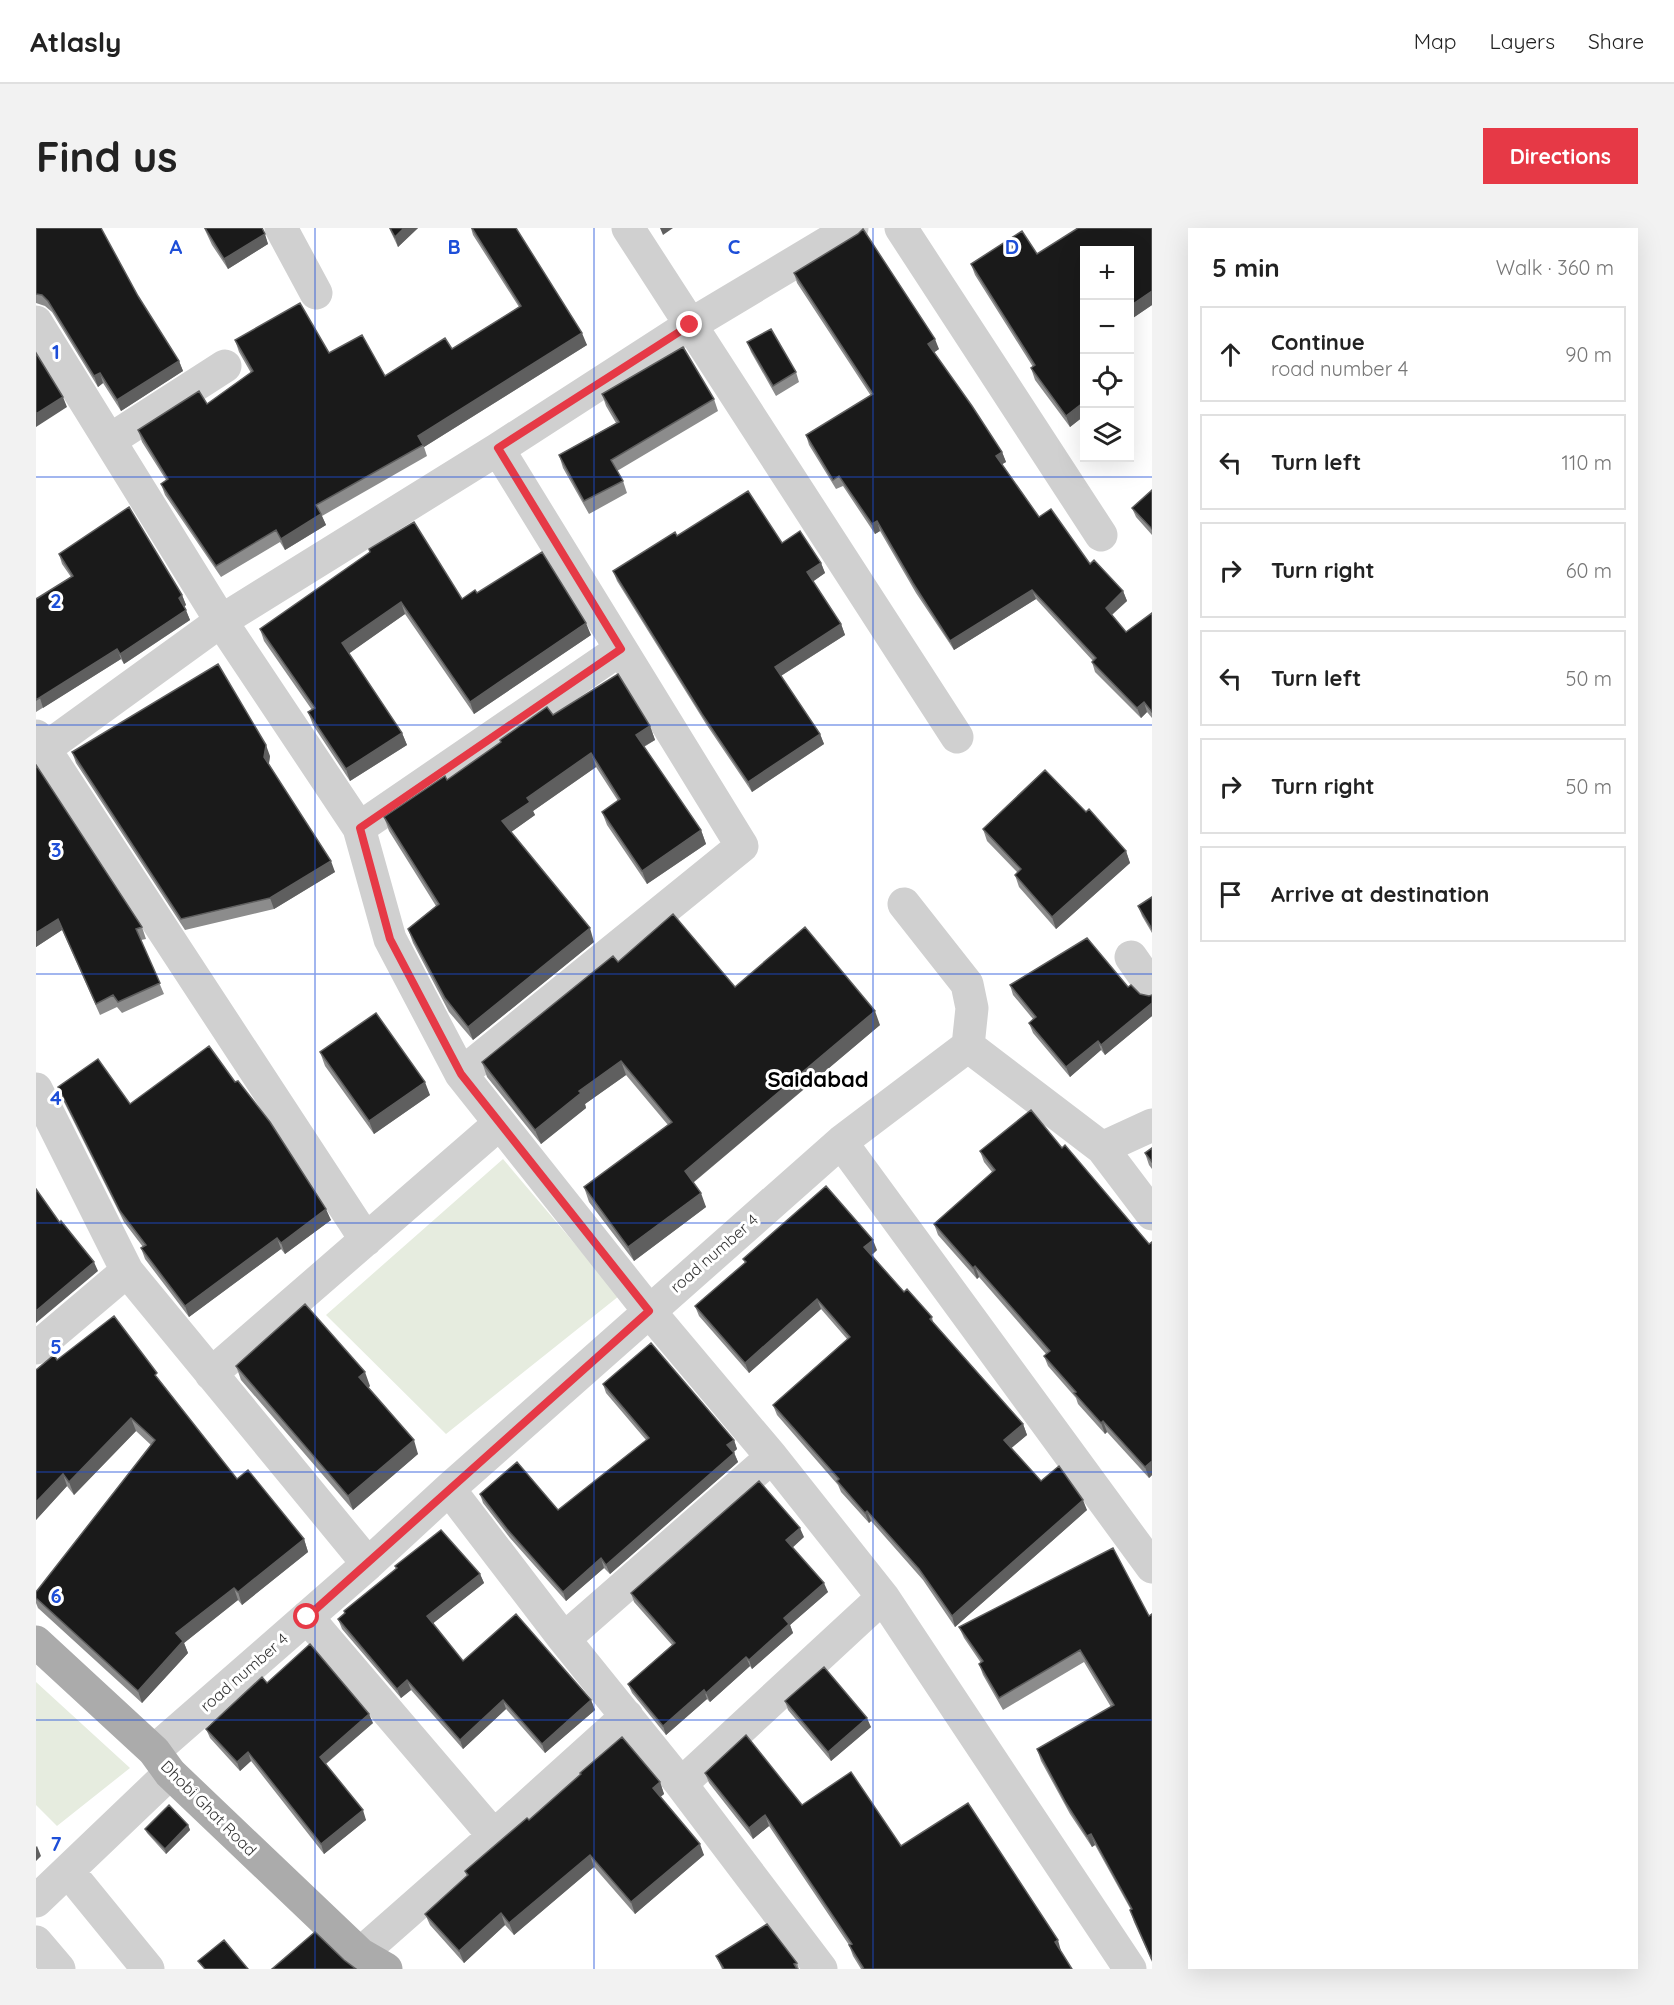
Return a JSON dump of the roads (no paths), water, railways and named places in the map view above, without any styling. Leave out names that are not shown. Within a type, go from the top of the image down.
[{"type":"main road","name":"Dhobi Ghat Road","points":[[36,1642],[373,1961]]},
{"type":"street","points":[[281,228],[316,293]]},
{"type":"street","points":[[628,228],[957,737]]},
{"type":"street","points":[[366,1240],[39,747],[222,621],[690,325],[852,228]]},
{"type":"street","points":[[901,228],[1101,536]]},
{"type":"street","points":[[36,322],[222,621],[360,828],[390,939],[461,1074],[649,1311],[772,1457],[883,1597],[1130,1969]]},
{"type":"street","points":[[110,440],[225,366]]},
{"type":"street","points":[[461,1074],[742,846],[498,448]]},
{"type":"street","points":[[360,828],[621,649]]},
{"type":"street","points":[[904,904],[967,984],[972,1008],[968,1046],[1102,1148],[1152,1214]]},
{"type":"street","points":[[1131,957],[1152,987]]},
{"type":"street","name":"road number 4","points":[[36,1901],[68,1871],[162,1762],[307,1617],[841,1142],[968,1046]]},
{"type":"street","points":[[36,1089],[127,1271],[368,1564]]},
{"type":"street","points":[[211,1374],[499,1124]]},
{"type":"street","points":[[1102,1148],[1152,1125]]},
{"type":"street","points":[[841,1142],[1152,1567]]},
{"type":"street","points":[[36,1348],[127,1271]]},
{"type":"street","points":[[564,1639],[772,1457]]},
{"type":"street","points":[[449,1489],[564,1639],[681,1784],[821,1969]]},
{"type":"street","points":[[681,1784],[883,1597]]},
{"type":"street","points":[[307,1617],[494,1836]]},
{"type":"street","points":[[373,1961],[494,1836],[627,1716]]},
{"type":"street","points":[[68,1871],[148,1969]]},
{"type":"street","points":[[36,1942],[59,1969]]},
{"type":"district","name":"Saidabad","points":[[818,1079]]}]
